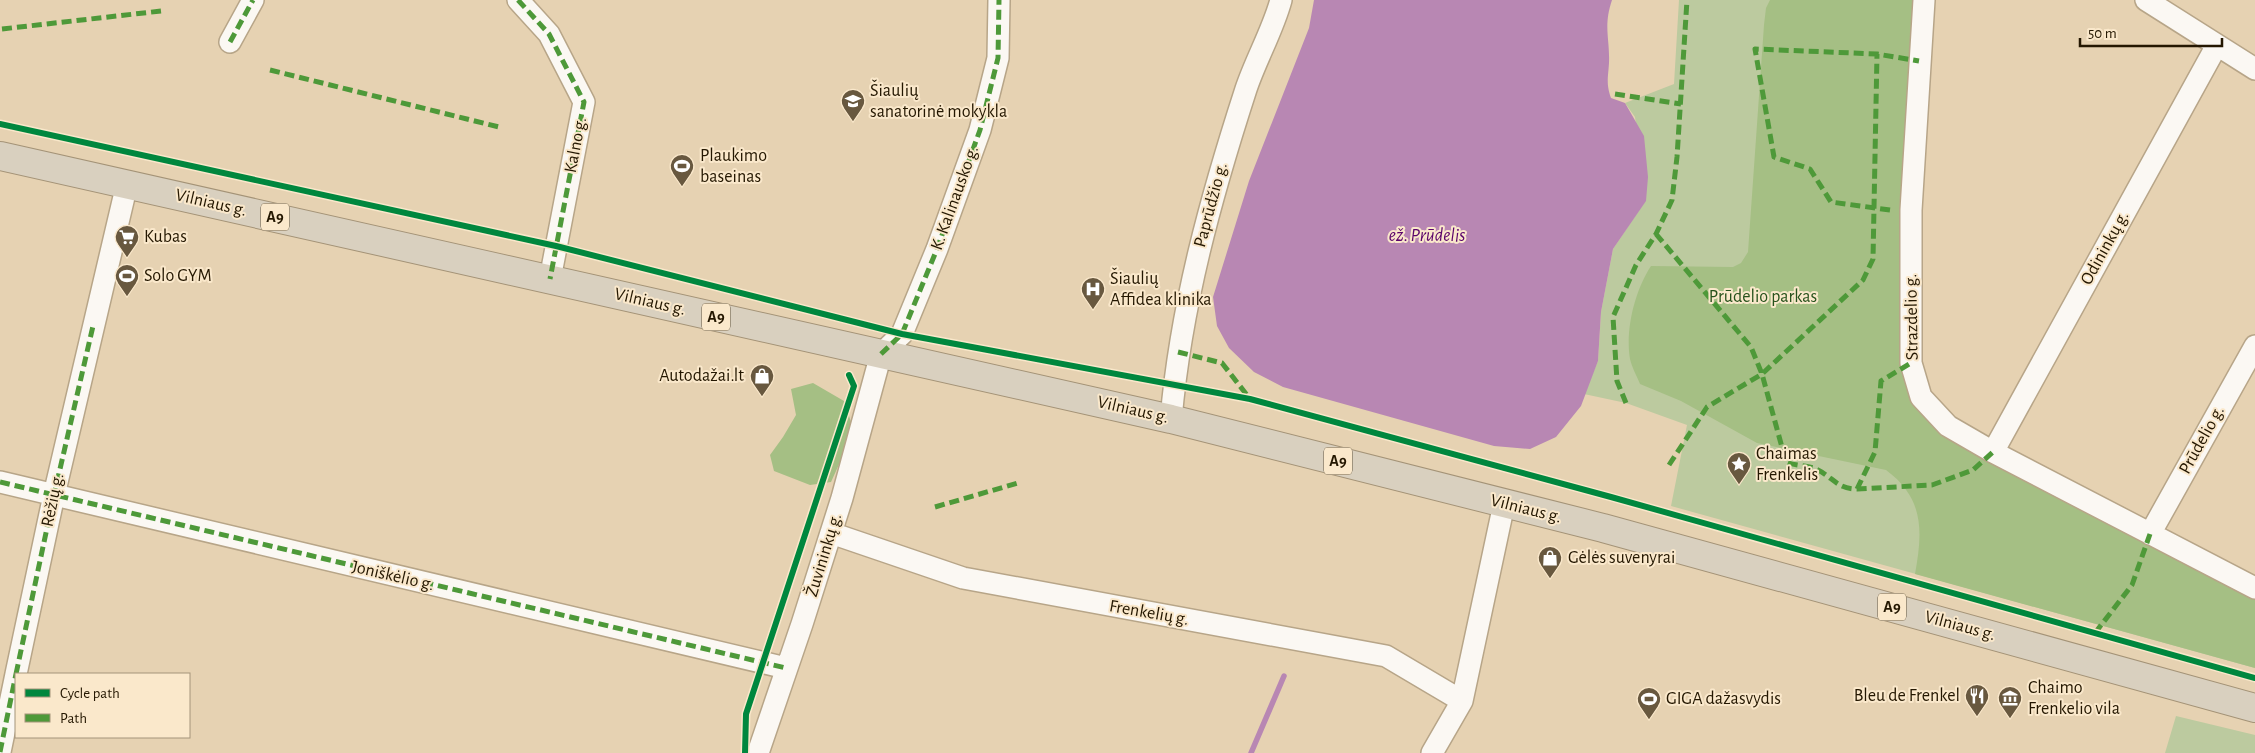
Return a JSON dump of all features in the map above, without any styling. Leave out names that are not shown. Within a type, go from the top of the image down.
[{"type":"highway","name":"Vilniaus g.","points":[[0,156],[1171,419],[1603,528],[2255,708]]},
{"type":"street","points":[[230,42],[253,0]]},
{"type":"street","name":"Kalno g.","points":[[518,0],[549,34],[584,102],[550,279]]},
{"type":"street","name":"K. Kalinausko g.","points":[[881,354],[902,334],[937,250],[980,130],[998,58],[999,0]]},
{"type":"street","name":"Paprūdžio g.","points":[[1171,419],[1178,352],[1206,220],[1247,85],[1281,0]]},
{"type":"street","name":"Strazdelio g.","points":[[1924,0],[1911,210],[1911,363],[1920,397],[1948,426],[1993,452],[2255,588]]},
{"type":"street","points":[[2146,0],[2255,69]]},
{"type":"street","name":"Odininkų g.","points":[[1993,452],[2217,45]]},
{"type":"street","name":"Rėžių g.","points":[[16,673],[54,495],[127,184]]},
{"type":"street","name":"Prūdelio g.","points":[[2150,534],[2255,346]]},
{"type":"street","name":"Žuvininkų g.","points":[[758,753],[802,624],[881,354]]},
{"type":"street","name":"Joniškėlio g.","points":[[0,482],[786,668]]},
{"type":"street","points":[[1432,753],[1462,701],[1504,504]]},
{"type":"street","name":"Frenkelių g.","points":[[830,533],[963,578],[1386,656],[1462,701]]},
{"type":"street","name":"Rėžių g.","points":[[0,752],[15,679]]},
{"type":"green space","name":"Prūdelio parkas","points":[[1679,0],[1924,0],[1919,61],[1921,397],[2255,668],[1671,506],[1687,425],[1626,403],[1584,394],[1598,361],[1601,312],[1613,249],[1646,200],[1635,117],[1625,103],[1674,84]]},
{"type":"green space","name":"Prūdelio parkas","points":[[1770,0],[1924,0],[1911,363],[1948,426],[2255,588],[2255,668],[1915,574],[1919,544],[1918,516],[1908,492],[1886,470],[1757,443],[1681,401],[1640,384],[1630,359],[1630,323],[1640,287],[1651,266],[1733,267],[1741,263],[1748,252],[1764,25],[1766,8]]},
{"type":"green space","points":[[813,383],[844,401],[852,425],[841,460],[831,482],[810,485],[774,471],[770,455],[796,415],[791,389]]},
{"type":"green space","points":[[2176,716],[2255,735],[2255,753],[2165,753]]},
{"type":"water","name":"ež. Prūdelis","points":[[1314,0],[1612,0],[1607,25],[1609,54],[1608,88],[1611,98],[1625,103],[1644,136],[1648,177],[1646,201],[1613,249],[1601,312],[1598,361],[1581,406],[1556,437],[1530,449],[1494,446],[1283,387],[1254,372],[1229,348],[1217,326],[1213,297],[1249,181],[1309,28]]},
{"type":"waterway","points":[[1251,753],[1284,676]]},
{"type":"marked path","points":[[230,42],[253,0]]},
{"type":"marked path","points":[[518,0],[549,34],[584,102],[550,279]]},
{"type":"marked path","points":[[881,354],[902,334],[937,249],[980,130],[998,58],[999,0]]},
{"type":"marked path","points":[[1626,403],[1617,381],[1613,317],[1636,265],[1656,234],[1672,200],[1677,157],[1687,0]]},
{"type":"marked path","points":[[2,29],[161,11]]},
{"type":"marked path","points":[[1890,210],[1831,202],[1810,169],[1774,157],[1755,49],[1877,54],[1919,61]]},
{"type":"marked path","points":[[1669,465],[1707,407],[1762,374],[1863,280],[1873,259],[1877,54]]},
{"type":"marked path","points":[[270,70],[499,127]]},
{"type":"marked path","points":[[1615,94],[1681,104]]},
{"type":"marked path","points":[[1656,234],[1751,347],[1762,374],[1786,462],[1816,469],[1840,485],[1857,489],[1932,485],[1973,470],[1993,452]]},
{"type":"marked path","points":[[16,673],[54,495],[93,326]]},
{"type":"marked path","points":[[1178,352],[1222,363],[1250,399]]},
{"type":"marked path","points":[[1857,489],[1875,452],[1881,381],[1911,363]]},
{"type":"marked path","points":[[0,482],[786,668]]},
{"type":"marked path","points":[[935,507],[1018,483]]},
{"type":"marked path","points":[[2095,633],[2132,585],[2150,534]]},
{"type":"marked path","points":[[0,752],[15,679]]},
{"type":"cycle path","points":[[0,124],[556,246],[902,334],[1250,399],[1611,497],[2255,678]]},
{"type":"cycle path","points":[[745,753],[746,714],[854,386],[849,375]]},
{"type":"place","name":"Šiaulių sanatorinė mokykla","points":[[853,122]]},
{"type":"place","name":"Plaukimo baseinas","points":[[682,187]]},
{"type":"place","name":"Kubas","points":[[127,258]]},
{"type":"place","name":"Solo GYM","points":[[127,297]]},
{"type":"place","name":"Šiaulių Affidea klinika","points":[[1093,310]]},
{"type":"place","name":"Autodažai.lt","points":[[762,397]]},
{"type":"place","name":"Chaimas Frenkelis","points":[[1739,485]]},
{"type":"place","name":"Gėlės suvenyrai","points":[[1550,579]]},
{"type":"place","name":"Bleu de Frenkel","points":[[1977,717]]},
{"type":"place","name":"Chaimo Frenkelio vila","points":[[2010,719]]},
{"type":"place","name":"GIGA dažasvydis","points":[[1649,720]]}]
